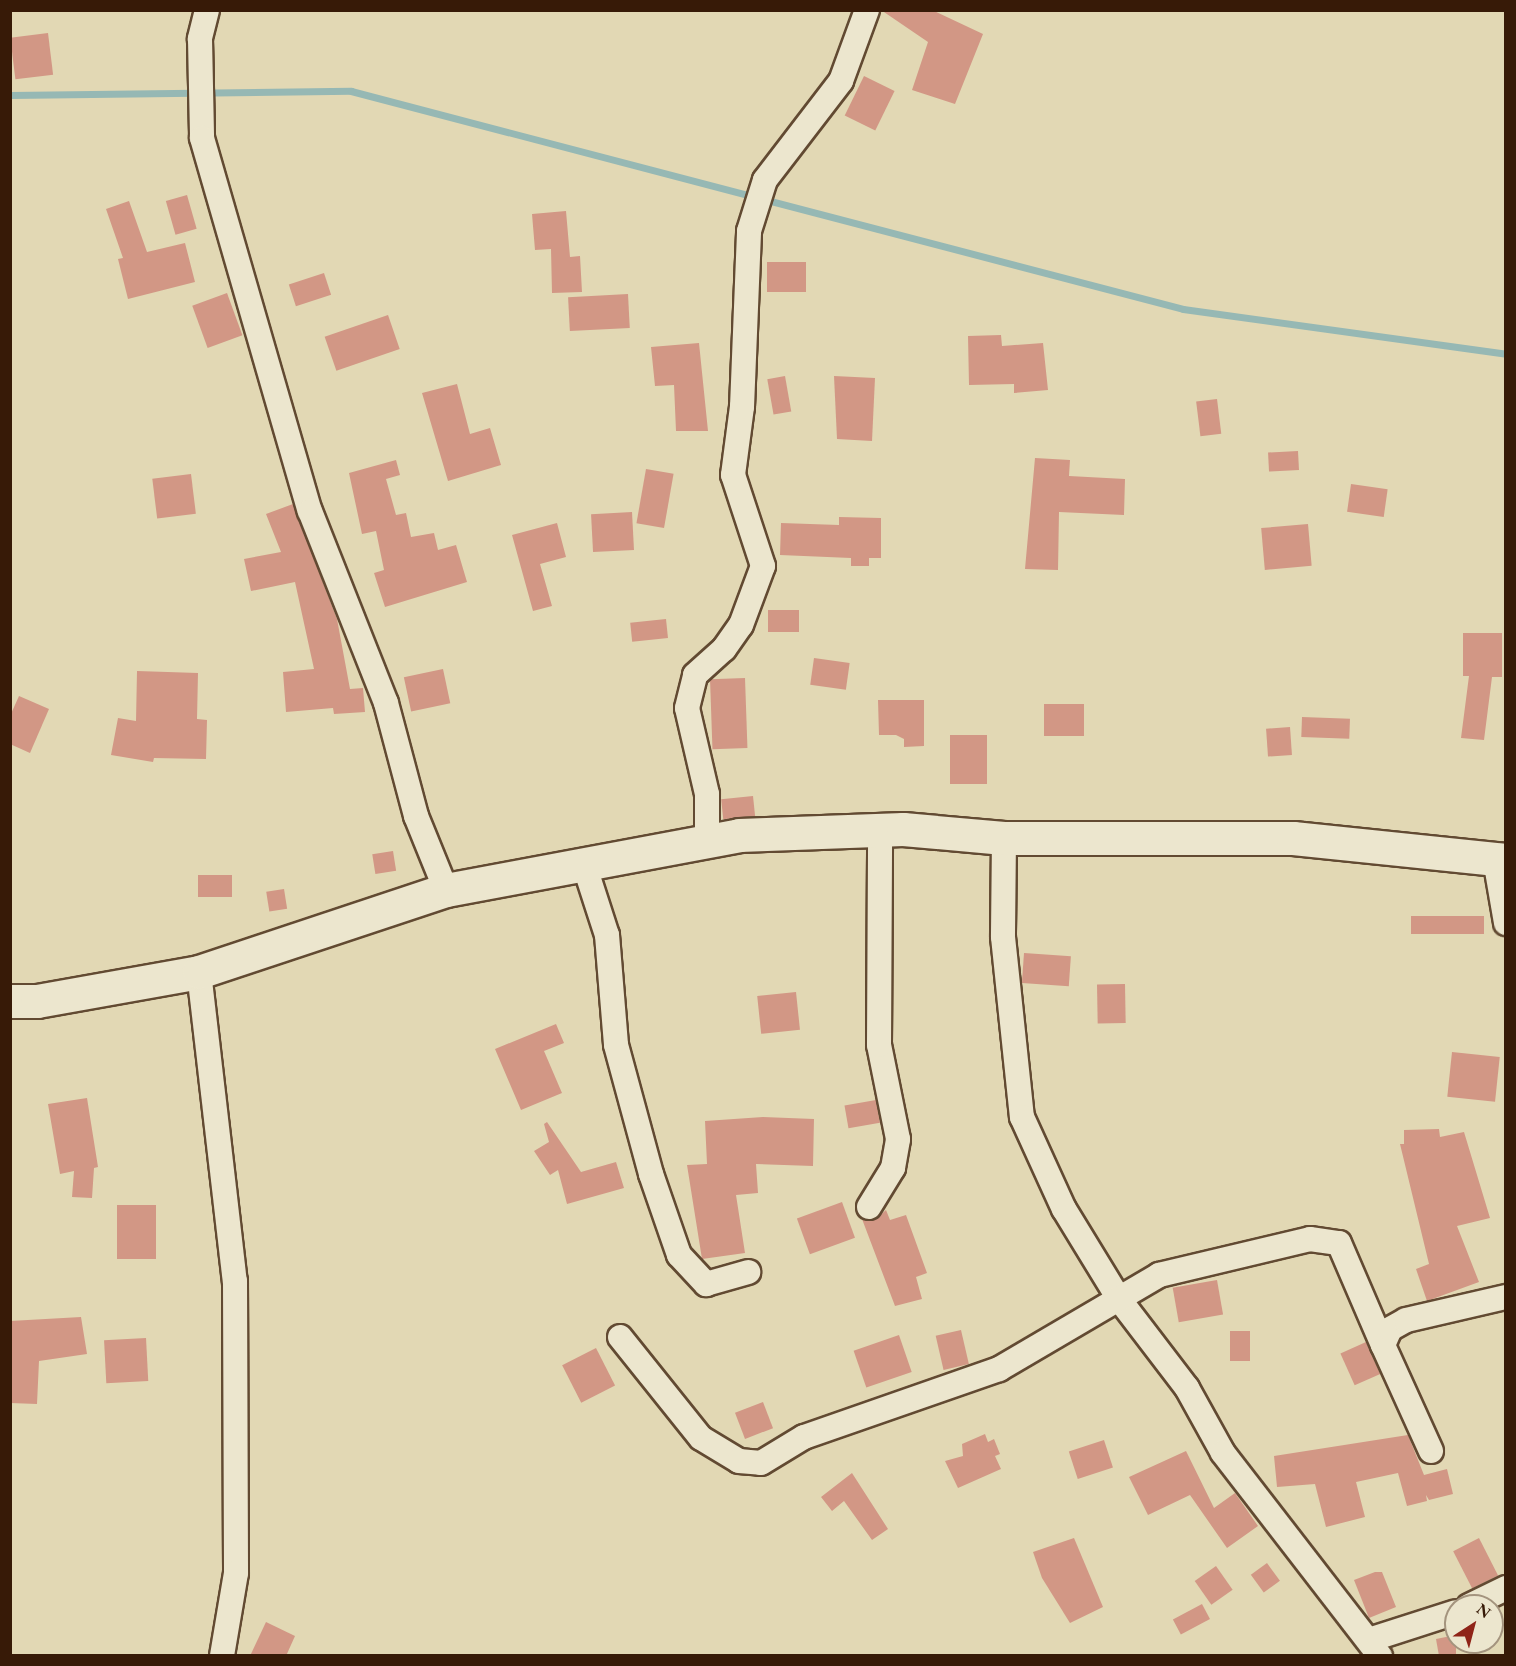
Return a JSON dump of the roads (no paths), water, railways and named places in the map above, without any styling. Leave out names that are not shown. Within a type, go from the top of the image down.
[{"type":"street","points":[[207,10],[200,39],[202,138],[310,512],[386,703],[416,816],[446,890]]},
{"type":"street","points":[[707,841],[707,794],[687,708],[694,675],[724,649],[741,626],[763,566],[733,475],[742,407],[749,231],[765,180],[841,81],[867,10]]},
{"type":"street","points":[[869,1208],[893,1168],[898,1139],[879,1045],[880,829]]},
{"type":"street","points":[[10,1001],[37,1001],[199,972],[446,890],[740,835],[880,829],[1004,838],[1293,838],[1500,859],[1506,922]]},
{"type":"street","points":[[1004,838],[1004,937],[1022,1117],[1064,1209],[1119,1299],[1187,1388],[1223,1454],[1375,1648],[1444,1616]]},
{"type":"street","points":[[584,864],[607,935],[616,1044],[651,1174],[679,1255],[705,1284],[748,1272]]},
{"type":"street","points":[[199,972],[235,1281],[236,1573],[222,1656]]},
{"type":"street","points":[[620,1337],[701,1438],[739,1461],[761,1463],[804,1437],[999,1369],[1159,1275],[1310,1239],[1339,1244],[1431,1451]]},
{"type":"street","points":[[1383,1345],[1390,1329],[1406,1320],[1506,1297]]},
{"type":"waterway","points":[[10,95],[351,91],[1183,309],[1506,354]]}]
